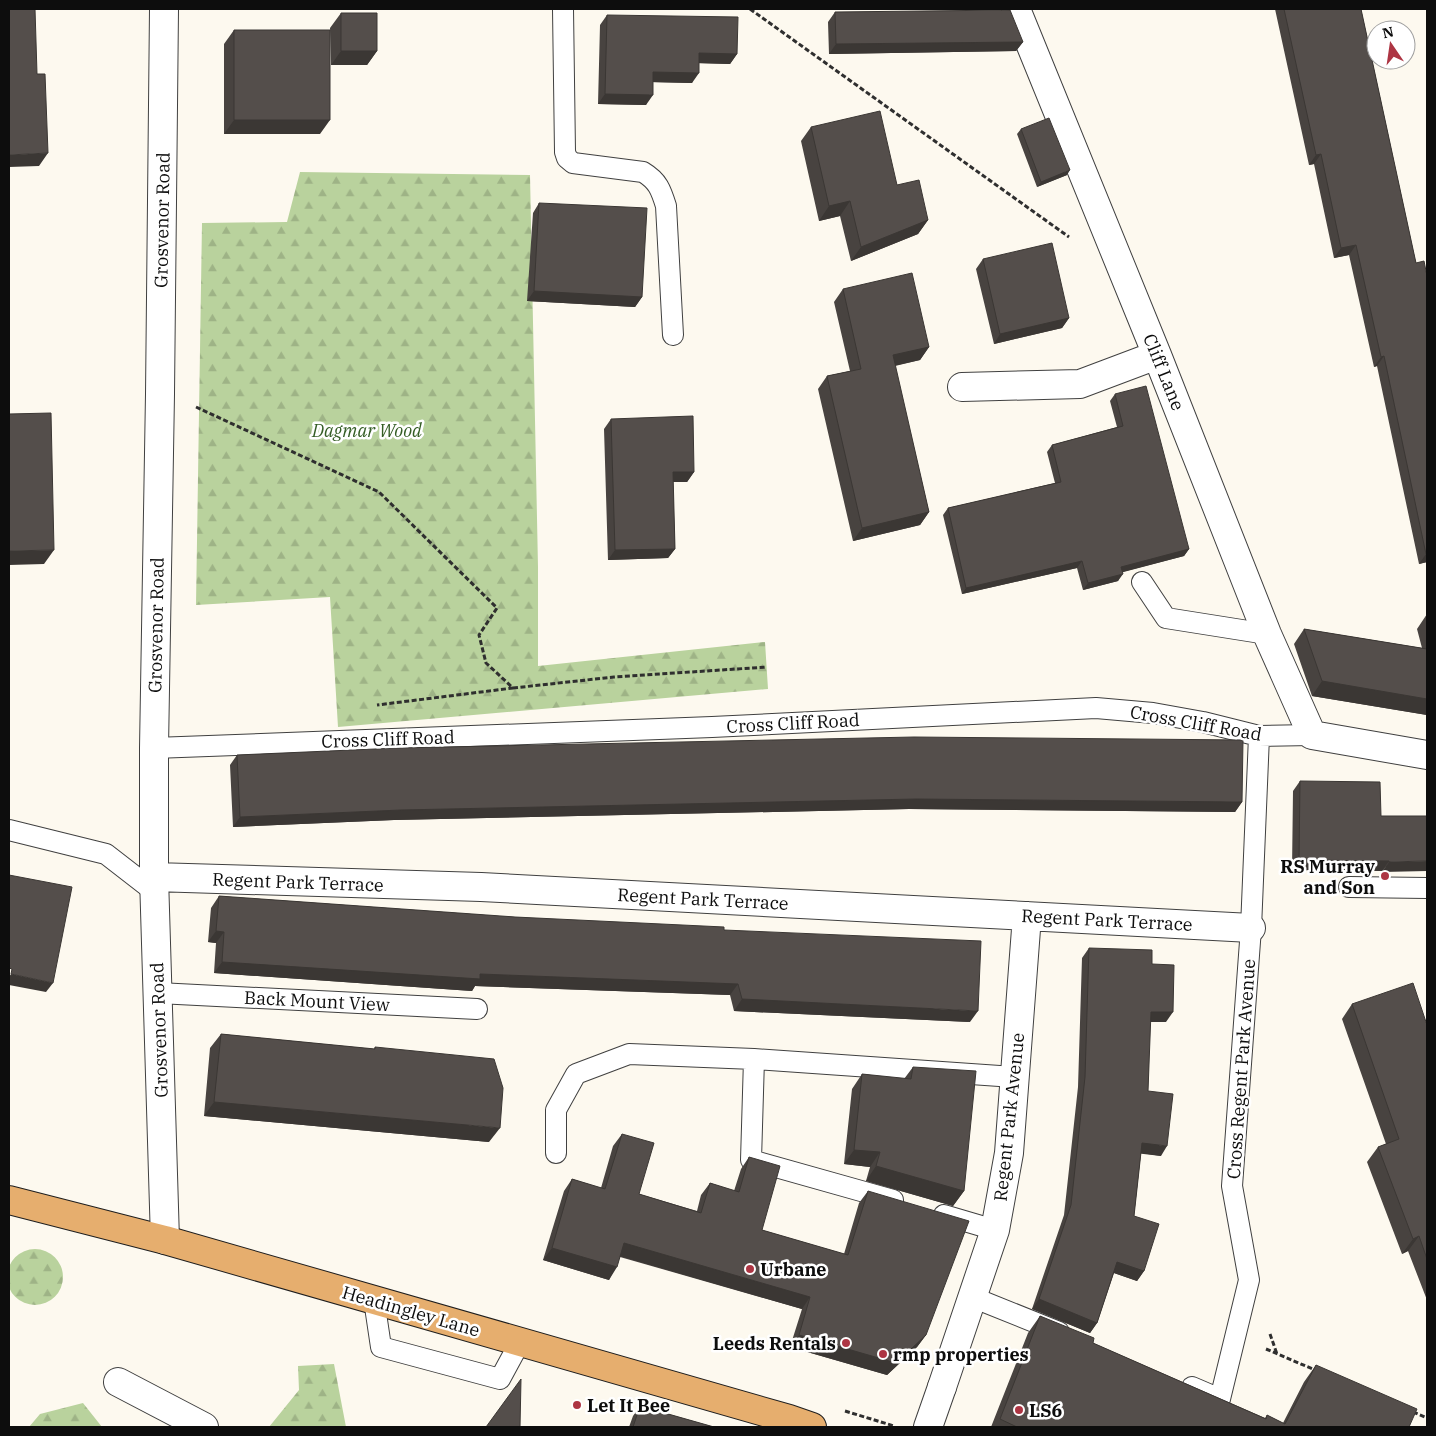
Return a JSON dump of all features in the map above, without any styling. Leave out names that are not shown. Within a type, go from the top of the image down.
[{"type":"highway","name":"Headingley Lane","points":[[9,1200],[165,1240],[812,1427]]},
{"type":"street","name":"Grosvenor Road","points":[[164,9],[154,748],[155,885],[165,1240]]},
{"type":"street","name":"Cliff Lane","points":[[1016,9],[1157,355],[1267,634],[1312,735]]},
{"type":"street","points":[[962,387],[1080,384],[1157,355]]},
{"type":"street","name":"Cross Cliff Road","points":[[1312,735],[1427,756]]},
{"type":"street","name":"Regent Park Terrace","points":[[155,885],[480,887],[1252,928]]},
{"type":"street","name":"Regent Park Avenue","points":[[928,1427],[995,1230],[1009,1154],[1027,916]]},
{"type":"street","points":[[118,1382],[204,1427]]},
{"type":"lane","points":[[563,9],[565,152],[567,158],[573,162],[643,172],[652,177],[661,189],[666,206],[673,336]]},
{"type":"lane","points":[[1142,582],[1166,618],[1267,634]]},
{"type":"lane","name":"Cross Cliff Road","points":[[154,748],[712,727],[1096,708],[1152,713],[1203,722],[1259,736],[1312,735]]},
{"type":"lane","name":"Cross Regent Park Avenue","points":[[1174,1380],[1220,1398],[1249,1280],[1232,1186],[1252,928],[1259,736]]},
{"type":"lane","points":[[9,830],[106,854],[155,885]]},
{"type":"lane","points":[[1349,887],[1427,888]]},
{"type":"lane","name":"Back Mount View","points":[[158,993],[477,1009]]},
{"type":"lane","points":[[556,1153],[556,1110],[576,1074],[629,1054],[754,1059],[1014,1077]]},
{"type":"lane","points":[[754,1059],[751,1160],[995,1230]]},
{"type":"lane","points":[[972,1297],[1073,1338]]},
{"type":"lane","points":[[374,1300],[381,1347],[500,1379],[520,1342]]},
{"type":"path","points":[[750,9],[1070,237]]},
{"type":"path","points":[[160,394],[199,408],[378,492],[497,608],[479,635],[486,663],[513,688]]},
{"type":"path","points":[[376,705],[614,677],[767,667]]},
{"type":"path","points":[[1236,1336],[1322,1373]]},
{"type":"path","points":[[1413,1412],[1427,1418]]},
{"type":"green space","name":"Dagmar Wood","points":[[300,172],[530,175],[538,567],[538,666],[765,642],[768,689],[338,727],[330,597],[196,605],[202,223],[287,222]]},
{"type":"green space","points":[[35,1249],[46,1251],[55,1257],[61,1266],[63,1277],[61,1288],[55,1297],[46,1303],[35,1305],[24,1303],[15,1297],[9,1288],[7,1277],[9,1266],[15,1257],[24,1251]]},
{"type":"green space","points":[[334,1364],[346,1427],[269,1427],[299,1390],[298,1366]]},
{"type":"green space","points":[[83,1403],[102,1427],[29,1427],[40,1414]]},
{"type":"building","points":[[9,9],[35,9],[37,74],[45,74],[48,153],[9,155]]},
{"type":"building","points":[[1284,9],[1361,9],[1366,32],[1366,70],[1374,70],[1416,263],[1424,261],[1427,276],[1427,554],[1384,356],[1381,357],[1356,245],[1341,248],[1321,154],[1316,155]]},
{"type":"building","points":[[1010,10],[1023,42],[836,44],[835,12]]},
{"type":"building","points":[[341,13],[377,13],[377,51],[341,51]]},
{"type":"building","points":[[607,15],[738,17],[737,54],[699,53],[699,73],[653,72],[653,95],[605,94]]},
{"type":"building","points":[[234,30],[330,30],[330,120],[234,120]]},
{"type":"building","points":[[880,111],[897,185],[919,180],[928,220],[861,247],[850,201],[829,206],[811,127]]},
{"type":"building","points":[[1049,118],[1070,170],[1041,182],[1021,129]]},
{"type":"building","points":[[539,203],[647,208],[642,297],[534,291]]},
{"type":"building","points":[[1052,243],[1069,318],[1000,334],[983,259]]},
{"type":"building","points":[[912,273],[929,347],[893,355],[929,512],[862,528],[827,376],[861,369],[843,289]]},
{"type":"building","points":[[1146,386],[1189,549],[1121,567],[1123,574],[1088,583],[1082,561],[966,588],[948,508],[1061,482],[1052,445],[1123,426],[1115,394]]},
{"type":"building","points":[[51,413],[54,550],[9,551],[9,414]]},
{"type":"building","points":[[693,416],[694,472],[673,472],[675,549],[615,550],[611,419]]},
{"type":"building","points":[[1304,629],[1427,649],[1427,699],[1322,681]]},
{"type":"building","points":[[914,737],[1243,740],[1242,802],[916,799],[401,810],[240,817],[237,755],[398,748]]},
{"type":"building","points":[[1300,781],[1380,782],[1381,816],[1427,816],[1427,861],[1299,860]]},
{"type":"building","points":[[9,875],[72,887],[53,983],[11,974],[12,969],[9,968]]},
{"type":"building","points":[[219,896],[515,917],[724,927],[724,930],[981,941],[978,1011],[742,999],[738,984],[480,974],[480,979],[222,962],[224,932],[216,931]]},
{"type":"building","points":[[1089,948],[1152,950],[1152,964],[1174,965],[1173,1012],[1151,1012],[1148,1091],[1173,1094],[1167,1146],[1142,1143],[1134,1216],[1159,1224],[1144,1271],[1117,1262],[1097,1323],[1039,1299],[1071,1205],[1085,1077]]},
{"type":"building","points":[[1413,983],[1427,1025],[1427,1259],[1419,1236],[1413,1239],[1378,1147],[1399,1139],[1352,1004]]},
{"type":"building","points":[[221,1034],[494,1059],[503,1088],[500,1128],[214,1102]]},
{"type":"building","points":[[913,1067],[976,1071],[964,1191],[876,1166],[880,1152],[854,1150],[862,1074],[911,1079]]},
{"type":"building","points":[[622,1134],[654,1143],[639,1194],[701,1213],[710,1183],[739,1192],[749,1157],[780,1166],[762,1230],[848,1255],[868,1191],[969,1221],[926,1335],[896,1363],[799,1335],[810,1297],[624,1243],[617,1267],[552,1248],[572,1179],[605,1189]]},
{"type":"building","points":[[1040,1316],[1094,1338],[1093,1343],[1266,1419],[1267,1415],[1285,1424],[1316,1365],[1417,1409],[1409,1427],[1017,1427],[1000,1419]]},
{"type":"building","points":[[521,1379],[520,1427],[486,1427]]},
{"type":"building","points":[[640,1406],[714,1427],[633,1427]]},
{"type":"place","name":"RS Murray and Son","points":[[1385,876]]},
{"type":"place","name":"Urbane","points":[[750,1269]]},
{"type":"place","name":"Leeds Rentals","points":[[846,1343]]},
{"type":"place","name":"rmp properties","points":[[883,1354]]},
{"type":"place","name":"Let It Bee","points":[[577,1405]]},
{"type":"place","name":"LS6","points":[[1019,1410]]}]
